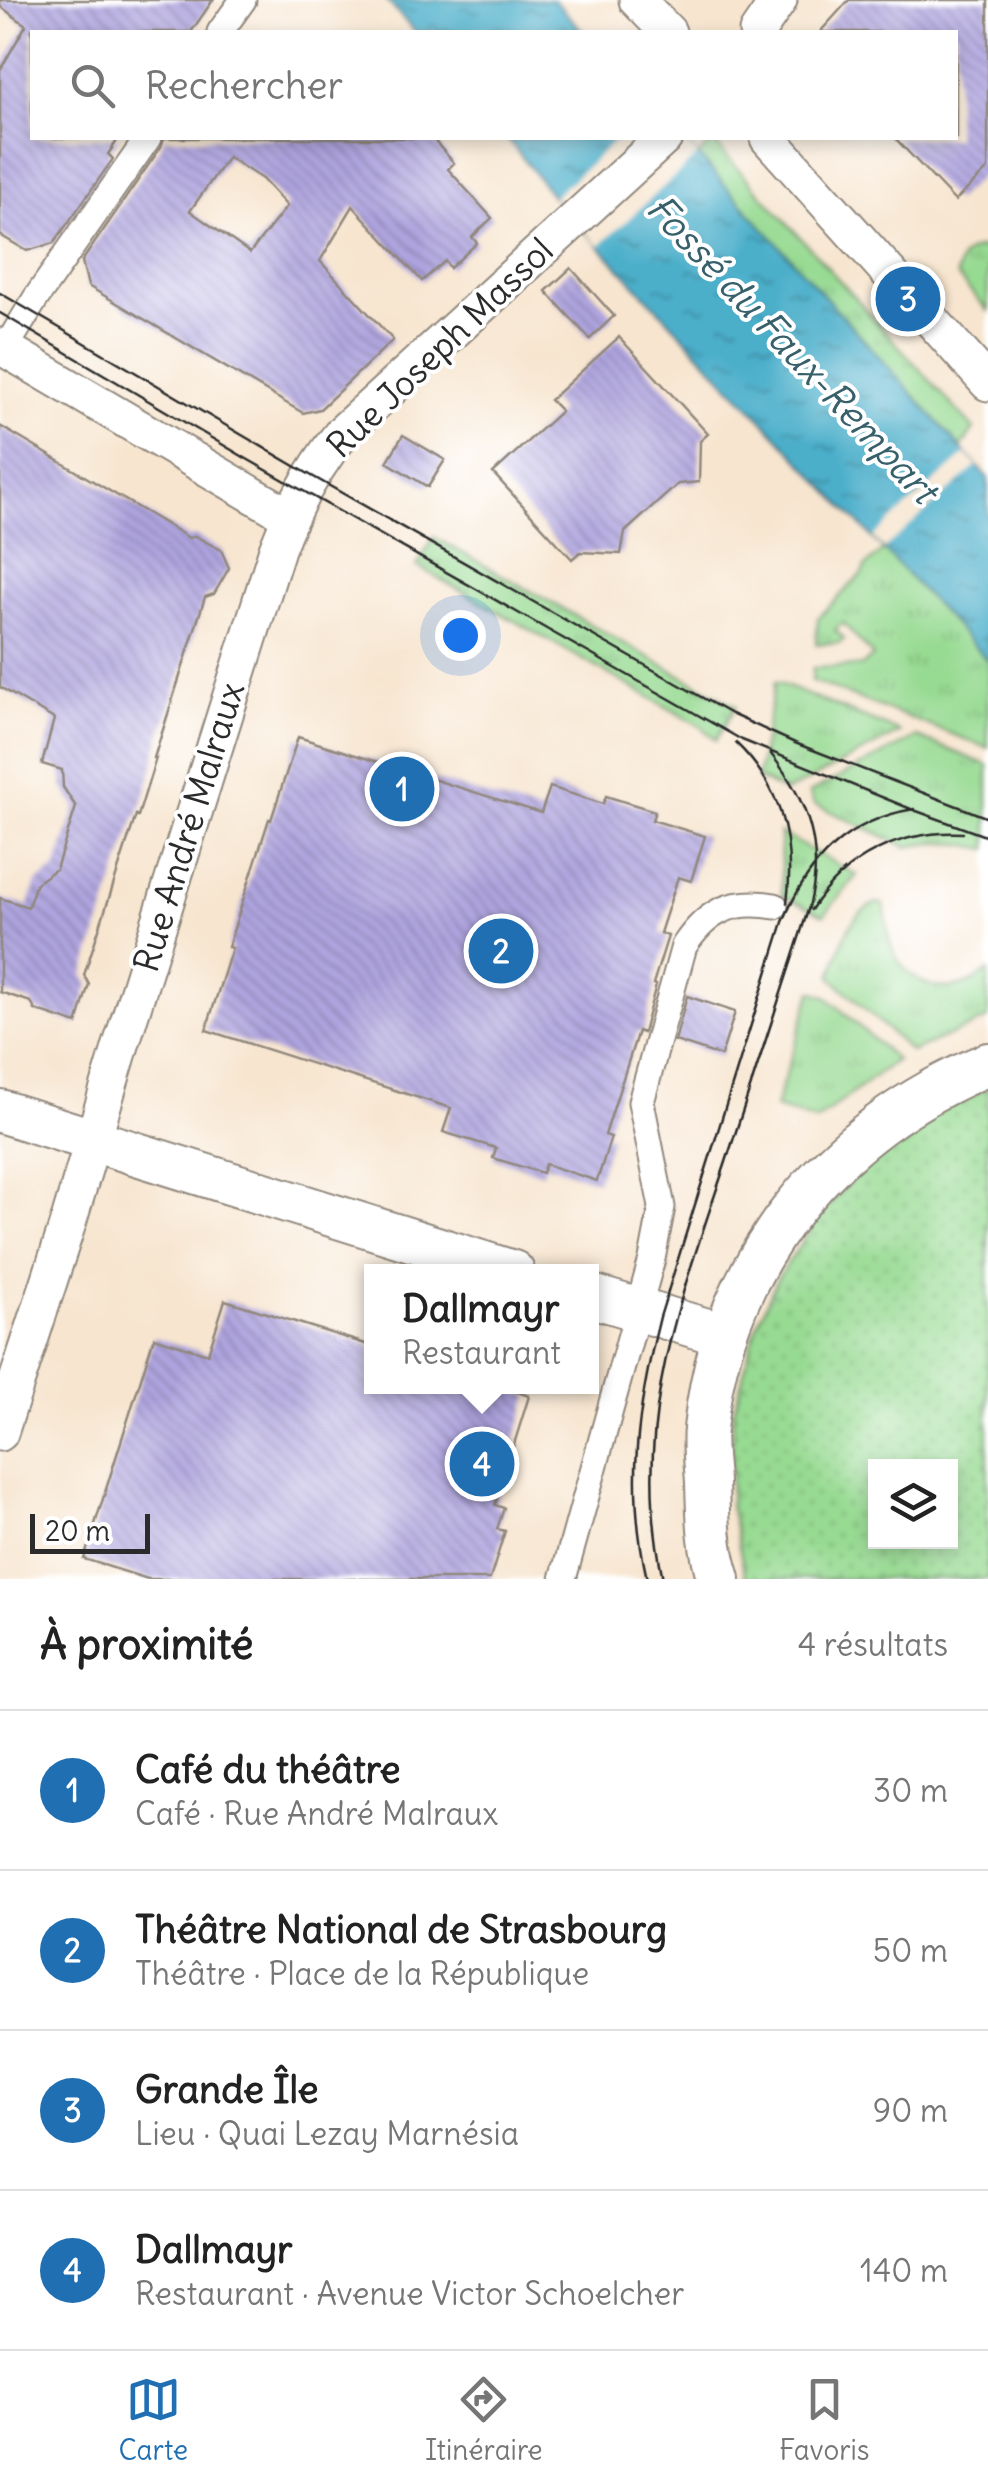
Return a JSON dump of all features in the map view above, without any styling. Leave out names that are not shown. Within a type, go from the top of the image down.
[{"type":"street","points":[[221,30],[243,0]]},
{"type":"street","points":[[638,0],[666,30]]},
{"type":"street","points":[[759,30],[778,0]]},
{"type":"street","points":[[147,140],[2,347],[289,516]]},
{"type":"street","name":"Rue Joseph Massol","points":[[289,516],[343,432],[662,140]]},
{"type":"street","points":[[770,140],[988,382]]},
{"type":"street","name":"Rue André Malraux","points":[[0,1433],[289,516]]},
{"type":"street","points":[[564,1579],[652,1259],[662,1207],[641,1102],[684,946],[696,928],[732,905],[752,902],[774,906]]},
{"type":"street","points":[[719,1579],[710,1552],[704,1432],[724,1335],[761,1252],[821,1175],[862,1137],[906,1105],[988,1064]]},
{"type":"street","points":[[0,1111],[487,1264]]},
{"type":"street","points":[[599,1298],[724,1335]]},
{"type":"green space","points":[[713,141],[974,429],[961,448],[698,155]]},
{"type":"green space","points":[[980,248],[988,251],[988,311],[957,276],[962,257]]},
{"type":"green space","points":[[434,537],[736,706],[716,740],[702,727],[417,566]]},
{"type":"green space","points":[[884,549],[988,661],[988,748],[812,681],[813,668],[862,666],[873,656],[843,623],[835,630],[844,639],[840,643],[816,644],[818,618]]},
{"type":"green space","points":[[775,682],[901,732],[786,792],[757,778]]},
{"type":"green space","points":[[917,737],[988,765],[988,849],[934,843],[907,847],[814,804],[809,793]]},
{"type":"green space","points":[[780,833],[857,875],[824,915],[782,896]]},
{"type":"green space","points":[[877,903],[885,909],[893,951],[901,964],[923,982],[949,988],[975,980],[988,971],[988,1019],[911,1052],[831,977],[851,924],[866,908]]},
{"type":"green space","points":[[812,991],[826,996],[896,1060],[816,1121],[775,1108]]},
{"type":"green space","points":[[988,1088],[988,1579],[746,1579],[730,1505],[733,1414],[756,1327],[777,1279],[821,1214],[856,1175],[939,1112]]},
{"type":"water","points":[[386,0],[554,0],[582,30],[413,30]]},
{"type":"water","name":"Fossé du Faux-Rempart","points":[[509,140],[683,140],[698,155],[988,478],[988,661],[553,197]]},
{"type":"pier","points":[[616,140],[683,140],[698,155],[599,246],[553,197]]},
{"type":"pier","points":[[966,454],[977,466],[884,549],[873,537]]},
{"type":"building","points":[[0,0],[213,0],[192,30],[30,30],[30,140],[118,140],[108,154],[113,159],[54,243],[27,251],[0,235],[0,70],[26,25],[0,6]]},
{"type":"building","points":[[849,0],[988,0],[988,169],[955,201],[897,140],[958,140],[958,30],[822,30]]},
{"type":"building","points":[[163,140],[434,140],[454,163],[448,169],[492,218],[472,237],[477,243],[450,268],[445,261],[422,281],[353,206],[320,261],[393,340],[320,409],[303,413],[88,286],[82,261]],"holes":[[[228,157],[262,179],[287,206],[250,253],[190,211]]]},
{"type":"building","points":[[571,268],[614,316],[590,339],[546,291]]},
{"type":"building","points":[[619,337],[708,434],[700,441],[699,482],[678,484],[625,532],[621,554],[580,552],[572,559],[493,473],[561,411],[550,400]]},
{"type":"building","points":[[0,426],[189,538],[195,536],[221,550],[229,568],[214,594],[205,597],[84,975],[89,984],[77,1024],[35,1010],[31,1002],[0,992],[0,898],[28,907],[36,883],[56,869],[76,807],[63,787],[62,770],[42,764],[54,719],[0,687]]},
{"type":"building","points":[[403,435],[445,460],[428,487],[387,462]]},
{"type":"building","points":[[298,737],[541,813],[550,787],[603,804],[606,796],[655,811],[652,820],[705,836],[691,881],[678,877],[660,933],[668,936],[653,984],[656,985],[643,1033],[638,1031],[605,1135],[611,1137],[597,1181],[545,1164],[542,1173],[493,1158],[496,1148],[443,1132],[451,1108],[206,1030],[232,948],[228,947]]},
{"type":"building","points":[[687,996],[735,1012],[721,1056],[675,1041]]},
{"type":"building","points":[[225,1300],[364,1343],[364,1394],[529,1396],[495,1505],[504,1508],[497,1529],[505,1531],[490,1579],[148,1579],[84,1559],[154,1337],[208,1354]]},
{"type":"tram line","points":[[0,293],[731,714],[988,818]]},
{"type":"tram line","points":[[0,313],[247,459],[742,740],[988,837]]},
{"type":"tram line","points":[[736,743],[764,778],[781,816],[789,858],[787,903]]},
{"type":"tram line","points":[[663,1579],[654,1523],[652,1469],[664,1367],[691,1266],[813,885],[814,845],[810,826],[795,789],[771,754]]},
{"type":"tram line","points":[[647,1579],[636,1479],[640,1415],[652,1351],[783,922],[805,880],[833,847],[869,823],[914,809]]},
{"type":"tram line","points":[[811,910],[840,875],[876,850],[918,836],[963,833]]},
{"type":"place","name":"Grande Île","points":[[908,299]]},
{"type":"place","name":"Café du théâtre","points":[[402,789]]},
{"type":"place","name":"Théâtre National de Strasbourg","points":[[501,951]]},
{"type":"place","name":"Dallmayr","points":[[482,1464]]}]
